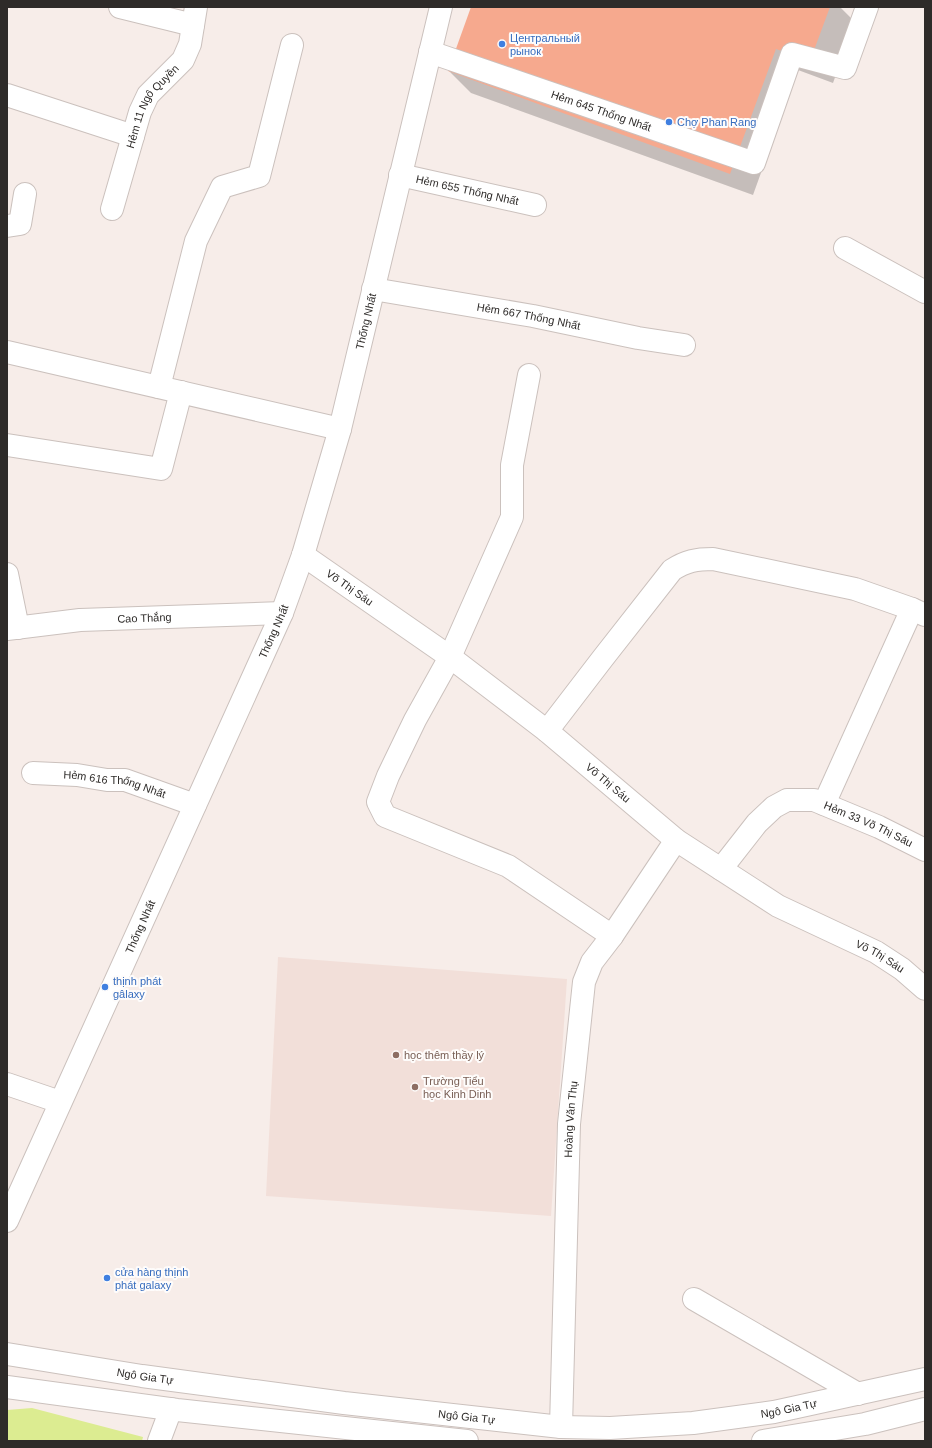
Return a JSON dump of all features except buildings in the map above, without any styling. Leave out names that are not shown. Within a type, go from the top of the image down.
[{"type":"street","points":[[120,7],[195,16]]},
{"type":"street","name":"Thống Nhất","points":[[7,1221],[282,613],[303,555],[340,429],[441,7]]},
{"type":"street","name":"Hẻm 645 Thống Nhất","points":[[430,52],[754,163],[792,54],[845,68],[867,7]]},
{"type":"street","name":"Hẻm 11 Ngô Quyền","points":[[112,209],[140,112],[148,95],[183,60],[190,44],[195,16]]},
{"type":"street","points":[[159,387],[196,241],[222,187],[259,176],[292,45]]},
{"type":"street","points":[[7,95],[133,136]]},
{"type":"street","name":"Hẻm 655 Thống Nhất","points":[[400,175],[535,205]]},
{"type":"street","points":[[7,226],[20,224],[26,194]]},
{"type":"street","points":[[845,248],[925,292]]},
{"type":"street","name":"Hẻm 667 Thống Nhất","points":[[373,289],[533,316],[638,338],[684,345]]},
{"type":"street","points":[[7,352],[340,429]]},
{"type":"street","points":[[529,374],[512,465],[512,517],[450,658],[415,720],[388,776],[378,802],[385,816],[508,866],[612,936]]},
{"type":"street","points":[[7,445],[161,469],[182,392]]},
{"type":"street","name":"Võ Thị Sáu","points":[[303,555],[450,658],[547,731],[676,840],[778,906],[876,952],[902,969],[925,989]]},
{"type":"street","points":[[547,731],[602,658],[672,570],[683,563],[699,559],[713,559],[855,589],[918,612],[824,804]]},
{"type":"street","points":[[7,574],[12,628]]},
{"type":"street","name":"Cao Thắng","points":[[12,628],[80,620],[282,613]]},
{"type":"street","name":"Hẻm 616 Thống Nhất","points":[[33,773],[77,775],[107,780],[125,780],[195,805]]},
{"type":"street","name":"Hẻm 33 Võ Thị Sáu","points":[[721,869],[757,824],[774,807],[787,800],[814,800],[879,827],[925,850]]},
{"type":"street","name":"Hoàng Văn Thụ","points":[[561,1434],[570,1116],[584,982],[592,962],[612,936],[676,840]]},
{"type":"street","points":[[7,1084],[60,1102]]},
{"type":"street","points":[[694,1299],[858,1394],[865,1424]]},
{"type":"street","name":"Ngô Gia Tự","points":[[7,1354],[175,1380],[561,1434],[610,1428],[693,1423],[774,1412],[925,1379]]},
{"type":"street","points":[[159,1441],[171,1410],[175,1380]]},
{"type":"street","points":[[7,1388],[171,1410],[324,1427],[370,1436],[467,1441]]},
{"type":"street","points":[[324,1427],[326,1401]]},
{"type":"street","points":[[763,1441],[865,1424],[925,1409]]},
{"type":"shaded area","name":"Trường Tiểu học Kinh Dinh","points":[[278,957],[567,979],[551,1216],[266,1196]]},
{"type":"green space","points":[[32,1408],[143,1437],[142,1441],[7,1441],[7,1410]]},
{"type":"place","name":"Центральный рынок","points":[[502,44]]},
{"type":"place","name":"Chợ Phan Rang","points":[[669,122]]},
{"type":"place","name":"thịnh phát gâlaxy","points":[[105,987]]},
{"type":"place","name":"học thêm thầy lý","points":[[396,1055]]},
{"type":"place","name":"Trường Tiểu học Kinh Dinh","points":[[415,1087]]},
{"type":"place","name":"cửa hàng thịnh phát galaxy","points":[[107,1278]]}]
